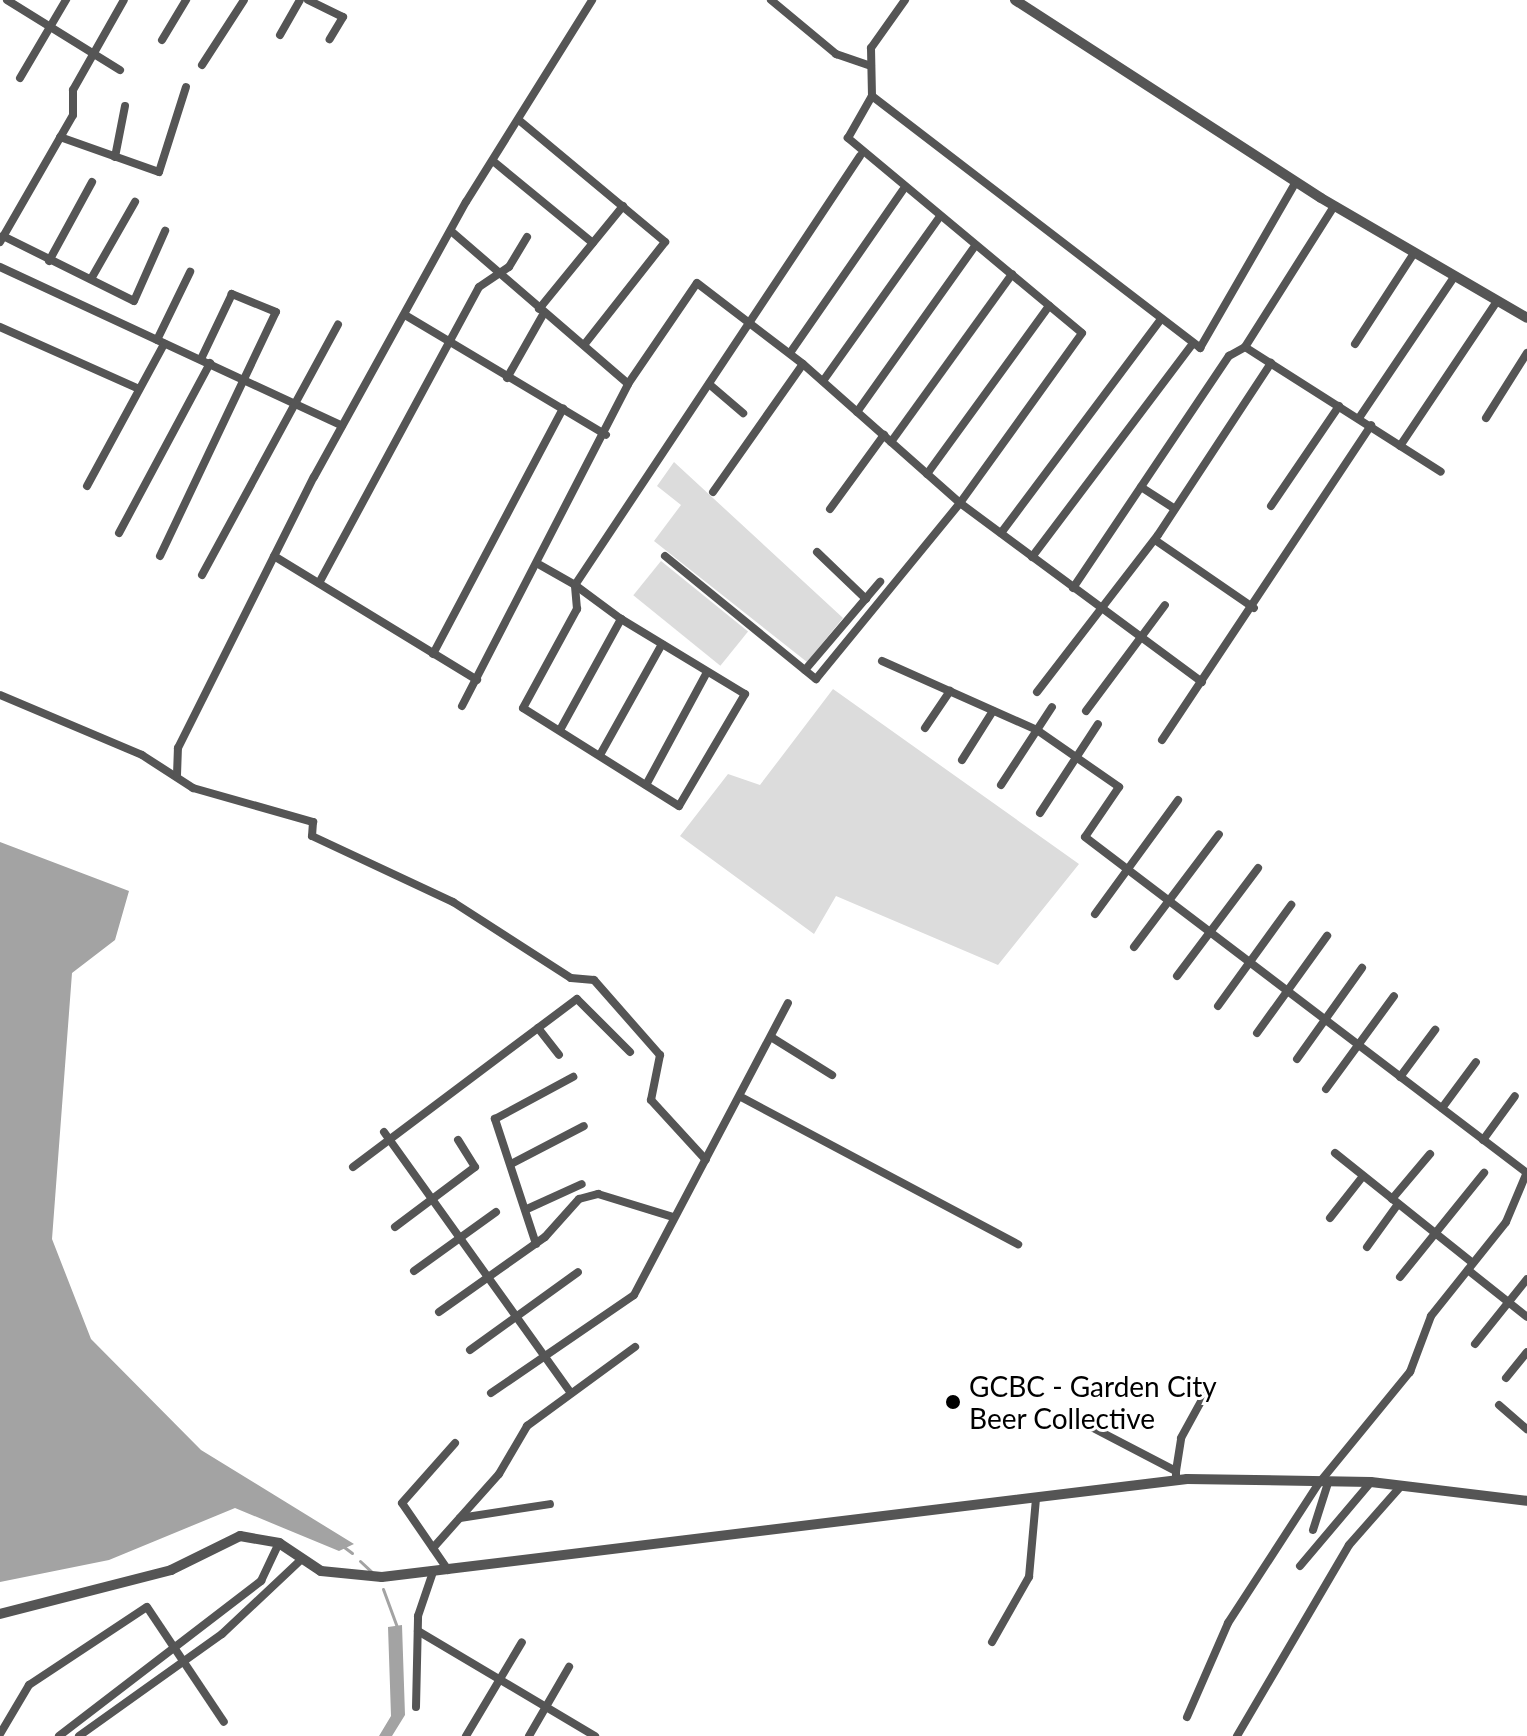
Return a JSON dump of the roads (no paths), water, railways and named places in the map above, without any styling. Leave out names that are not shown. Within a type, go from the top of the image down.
[{"type":"street","points":[[7,0],[120,70]]},
{"type":"street","points":[[20,78],[66,0]]},
{"type":"street","points":[[124,0],[92,53],[60,137],[2,239],[136,299],[165,231]]},
{"type":"street","points":[[162,40],[186,0]]},
{"type":"street","points":[[202,65],[244,0]]},
{"type":"street","points":[[280,35],[300,0]]},
{"type":"street","points":[[308,0],[343,17],[330,39]]},
{"type":"street","points":[[177,775],[178,748],[342,426],[451,231],[592,0]]},
{"type":"street","points":[[771,0],[836,54],[871,66]]},
{"type":"street","points":[[665,556],[816,679],[960,503],[1082,333],[1012,274],[860,156],[848,138],[872,96],[871,48],[905,0]]},
{"type":"street","points":[[1015,0],[1334,206],[1527,318]]},
{"type":"street","points":[[60,137],[159,172],[186,87]]},
{"type":"street","points":[[872,96],[1191,346]]},
{"type":"street","points":[[115,157],[125,106]]},
{"type":"street","points":[[520,121],[665,242],[584,345]]},
{"type":"street","points":[[540,565],[575,585],[621,619],[745,694],[679,806],[523,708],[577,609],[575,585],[753,323],[860,156]]},
{"type":"street","points":[[493,161],[593,243]]},
{"type":"street","points":[[49,261],[92,182]]},
{"type":"street","points":[[1032,557],[1191,346],[1206,343],[1296,182]]},
{"type":"street","points":[[790,353],[903,190]]},
{"type":"street","points":[[91,279],[135,202]]},
{"type":"street","points":[[507,378],[542,311],[623,206]]},
{"type":"street","points":[[1073,588],[1229,356],[1245,347],[1334,206]]},
{"type":"street","points":[[823,381],[939,218]]},
{"type":"street","points":[[451,231],[628,384]]},
{"type":"street","points":[[319,583],[479,287],[500,272],[527,237]]},
{"type":"street","points":[[857,412],[975,246]]},
{"type":"street","points":[[1355,344],[1414,253]]},
{"type":"street","points":[[0,267],[247,379],[342,426]]},
{"type":"street","points":[[87,486],[139,389],[190,272]]},
{"type":"street","points":[[830,509],[1012,274]]},
{"type":"street","points":[[1359,418],[1454,277]]},
{"type":"street","points":[[462,706],[540,565],[606,435],[628,384],[697,283],[790,353],[960,503],[1202,682]]},
{"type":"street","points":[[119,533],[205,361],[232,294],[240,294],[277,315],[160,556]]},
{"type":"street","points":[[1400,446],[1497,301]]},
{"type":"street","points":[[927,474],[1049,306]]},
{"type":"street","points":[[405,315],[606,435]]},
{"type":"street","points":[[1001,533],[1159,322]]},
{"type":"street","points":[[202,575],[338,324]]},
{"type":"street","points":[[0,327],[139,389]]},
{"type":"street","points":[[1245,347],[1441,472]]},
{"type":"street","points":[[1486,418],[1527,353]]},
{"type":"street","points":[[1037,692],[1099,608],[1155,540],[1271,363]]},
{"type":"street","points":[[713,492],[803,364]]},
{"type":"street","points":[[709,384],[743,413]]},
{"type":"street","points":[[1271,506],[1339,406]]},
{"type":"street","points":[[433,654],[563,408]]},
{"type":"street","points":[[1162,740],[1254,608],[1371,425]]},
{"type":"street","points":[[1141,487],[1175,509]]},
{"type":"street","points":[[1155,540],[1254,608]]},
{"type":"street","points":[[817,552],[866,599]]},
{"type":"street","points":[[274,556],[477,680]]},
{"type":"street","points":[[805,670],[880,582]]},
{"type":"street","points":[[1086,711],[1165,605]]},
{"type":"street","points":[[560,730],[621,619]]},
{"type":"street","points":[[600,755],[662,644]]},
{"type":"street","points":[[882,661],[1037,730],[1119,787],[1085,837],[1527,1173],[1506,1222],[1431,1316],[1410,1372],[1323,1483],[1228,1623],[1187,1717]]},
{"type":"street","points":[[646,785],[707,672]]},
{"type":"street","points":[[925,728],[950,691]]},
{"type":"street","points":[[0,695],[177,775],[193,788],[313,822],[312,836],[453,902],[571,978],[594,980],[660,1055],[651,1100],[706,1160]]},
{"type":"street","points":[[1001,785],[1052,707]]},
{"type":"street","points":[[962,760],[993,711]]},
{"type":"street","points":[[1040,813],[1098,724]]},
{"type":"street","points":[[1095,914],[1178,800]]},
{"type":"street","points":[[1134,947],[1219,834]]},
{"type":"street","points":[[1177,976],[1258,868]]},
{"type":"street","points":[[1218,1006],[1291,905]]},
{"type":"street","points":[[1257,1033],[1327,936]]},
{"type":"street","points":[[1297,1059],[1362,968]]},
{"type":"street","points":[[1326,1089],[1394,996]]},
{"type":"street","points":[[353,1167],[386,1136],[577,999],[630,1052]]},
{"type":"street","points":[[491,1393],[634,1295],[788,1003]]},
{"type":"street","points":[[538,1028],[559,1055]]},
{"type":"street","points":[[1400,1077],[1435,1030]]},
{"type":"street","points":[[771,1037],[832,1075]]},
{"type":"street","points":[[1442,1108],[1476,1062]]},
{"type":"street","points":[[536,1244],[495,1119],[573,1077]]},
{"type":"street","points":[[1483,1140],[1515,1096]]},
{"type":"street","points":[[741,1097],[1018,1244]]},
{"type":"street","points":[[511,1164],[584,1126]]},
{"type":"street","points":[[386,1136],[571,1393]]},
{"type":"street","points":[[395,1227],[475,1167],[458,1140]]},
{"type":"street","points":[[1335,1153],[1435,1234],[1527,1317]]},
{"type":"street","points":[[1367,1247],[1430,1154]]},
{"type":"street","points":[[1400,1277],[1484,1173]]},
{"type":"street","points":[[1330,1218],[1363,1176]]},
{"type":"street","points":[[527,1209],[582,1184]]},
{"type":"street","points":[[439,1312],[536,1244],[579,1199],[598,1194],[673,1217]]},
{"type":"street","points":[[414,1271],[496,1212]]},
{"type":"street","points":[[470,1350],[578,1272]]},
{"type":"street","points":[[1475,1344],[1527,1279]]},
{"type":"street","points":[[433,1548],[499,1474],[527,1426],[635,1347]]},
{"type":"street","points":[[1506,1378],[1527,1352]]},
{"type":"street","points":[[1176,1476],[1181,1438],[1204,1396]]},
{"type":"street","points":[[1499,1405],[1527,1429]]},
{"type":"street","points":[[1074,1418],[1176,1476]]},
{"type":"street","points":[[448,1570],[402,1503],[455,1443]]},
{"type":"street","points":[[0,1614],[171,1570],[240,1536],[279,1543],[302,1559],[344,1577],[433,1572],[1036,1498],[1176,1476],[1323,1483],[1371,1482],[1527,1501]]},
{"type":"street","points":[[1300,1566],[1371,1482]]},
{"type":"street","points":[[1313,1530],[1323,1483]]},
{"type":"street","points":[[1237,1736],[1341,1558],[1401,1486]]},
{"type":"street","points":[[992,1642],[1029,1577],[1036,1498]]},
{"type":"street","points":[[459,1518],[550,1504]]},
{"type":"street","points":[[59,1736],[261,1581],[279,1543]]},
{"type":"street","points":[[79,1736],[287,1581],[302,1559]]},
{"type":"street","points":[[416,1707],[418,1631],[433,1572]]},
{"type":"street","points":[[0,1734],[29,1685],[147,1607],[176,1645],[224,1722]]},
{"type":"street","points":[[418,1631],[595,1736]]},
{"type":"street","points":[[466,1736],[522,1642]]},
{"type":"street","points":[[529,1736],[569,1667]]},
{"type":"waterway","points":[[344,1547],[352,1553]]},
{"type":"waterway","points":[[360,1561],[372,1572]]},
{"type":"waterway","points":[[383,1589],[397,1627]]},
{"type":"place","name":"GCBC - Garden City Beer Collective","points":[[953,1402]]}]
